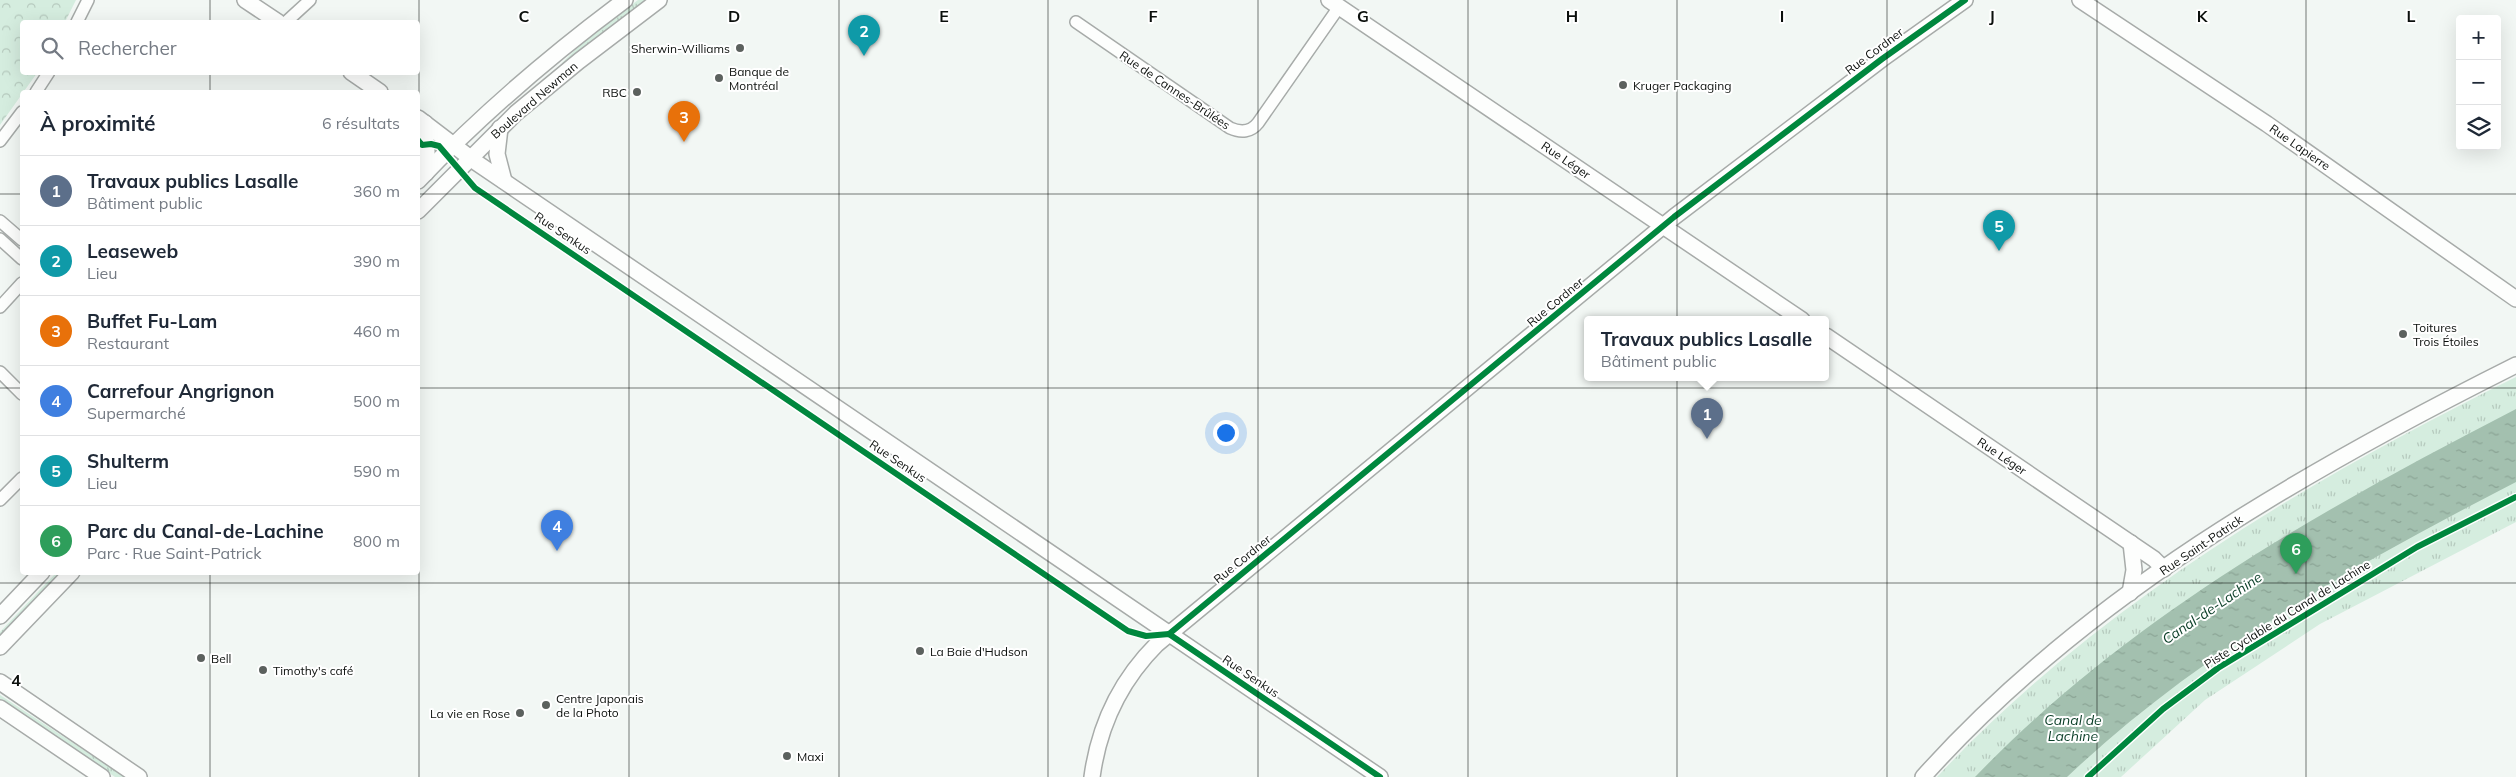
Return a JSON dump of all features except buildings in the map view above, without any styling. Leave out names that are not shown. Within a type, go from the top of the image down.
[{"type":"street","points":[[79,20],[88,0]]},
{"type":"street","points":[[245,0],[275,20]]},
{"type":"street","points":[[288,20],[310,0]]},
{"type":"street","name":"Boulevard Newman","points":[[422,177],[454,144],[539,67],[625,0]]},
{"type":"street","name":"Boulevard Newman","points":[[420,209],[500,128],[574,65],[659,0]]},
{"type":"street","name":"Rue Cordner","points":[[1092,777],[1101,733],[1117,696],[1142,660],[1169,634],[1664,226],[1882,59],[1966,0]]},
{"type":"street","name":"Rue Lapierre","points":[[2080,0],[2267,124],[2516,300]]},
{"type":"street","name":"Rue Léger","points":[[1334,3],[1796,316]]},
{"type":"street","name":"Rue de Cannes-Brûlées","points":[[1076,22],[1230,128],[1244,131],[1252,129],[1258,123],[1334,3]]},
{"type":"street","points":[[37,90],[47,75]]},
{"type":"street","points":[[355,75],[377,90]]},
{"type":"street","points":[[0,141],[20,115]]},
{"type":"street","points":[[421,121],[427,152],[422,177]]},
{"type":"street","name":"Rue Senkus","points":[[421,121],[504,181],[1380,777]]},
{"type":"street","points":[[500,128],[497,154],[504,181]]},
{"type":"street","points":[[0,221],[20,238]]},
{"type":"street","points":[[0,239],[20,257]]},
{"type":"street","points":[[0,306],[20,285]]},
{"type":"street","name":"Rue Léger","points":[[1829,338],[2131,543],[2164,569]]},
{"type":"street","name":"Rue Saint-Patrick","points":[[1923,777],[1978,719],[2017,683],[2074,636],[2164,569],[2234,522],[2418,414],[2516,365]]},
{"type":"street","points":[[0,372],[20,392]]},
{"type":"street","points":[[0,500],[20,480]]},
{"type":"street","points":[[2130,593],[2134,570],[2131,543]]},
{"type":"street","points":[[0,616],[39,575]]},
{"type":"street","points":[[0,647],[69,575]]},
{"type":"street","points":[[0,682],[139,777]]},
{"type":"street","points":[[0,708],[102,777]]},
{"type":"green space","points":[[0,0],[76,0],[66,20],[20,20],[20,75],[36,75],[25,90],[20,90],[20,97],[0,125]]},
{"type":"green space","points":[[638,0],[647,0],[562,63],[583,42]]},
{"type":"green space","points":[[2516,377],[2516,522],[2320,624],[2205,700],[2121,777],[1937,777],[1999,715],[2066,657],[2136,602],[2208,552],[2283,504],[2360,459]]},
{"type":"green space","points":[[54,575],[60,575],[0,637],[0,632]]},
{"type":"green space","points":[[0,695],[125,777],[115,777],[0,699]]},
{"type":"water","name":"Canal de Lachine","points":[[2516,409],[2516,482],[2397,545],[2281,614],[2170,690],[2117,732],[2067,777],[1975,777],[2034,720],[2097,666],[2162,617],[2300,527],[2371,486]]},
{"type":"cycle path","points":[[1169,634],[1674,217],[1882,59],[1965,0]]},
{"type":"cycle path","points":[[420,142],[422,145],[431,144],[439,146],[475,188],[1128,631],[1146,636],[1169,634],[1380,777]]},
{"type":"cycle path","name":"Piste Cyclable du Canal de Lachine","points":[[2088,777],[2163,709],[2218,668],[2417,547],[2516,497]]},
{"type":"place","name":"Sherwin-Williams","points":[[740,48]]},
{"type":"place","name":"Leaseweb","points":[[864,56]]},
{"type":"place","name":"Banque de Montréal","points":[[719,78]]},
{"type":"place","name":"Kruger Packaging","points":[[1623,85]]},
{"type":"place","name":"RBC","points":[[637,92]]},
{"type":"place","name":"Buffet Fu-Lam","points":[[684,142]]},
{"type":"place","name":"Shulterm","points":[[1999,251]]},
{"type":"place","name":"Toitures Trois Étoiles","points":[[2403,334]]},
{"type":"place","name":"Travaux publics Lasalle","points":[[1707,439]]},
{"type":"place","name":"Carrefour Angrignon","points":[[557,551]]},
{"type":"place","name":"Parc du Canal-de-Lachine","points":[[2296,574]]},
{"type":"place","name":"La Baie d'Hudson","points":[[920,651]]},
{"type":"place","name":"Bell","points":[[201,658]]},
{"type":"place","name":"Timothy's café","points":[[263,670]]},
{"type":"place","name":"Centre Japonais de la Photo","points":[[546,705]]},
{"type":"place","name":"La vie en Rose","points":[[520,713]]},
{"type":"place","name":"Maxi","points":[[787,756]]},
{"type":"water label","name":"Canal-de-Lachine","points":[[2212,608]]}]
